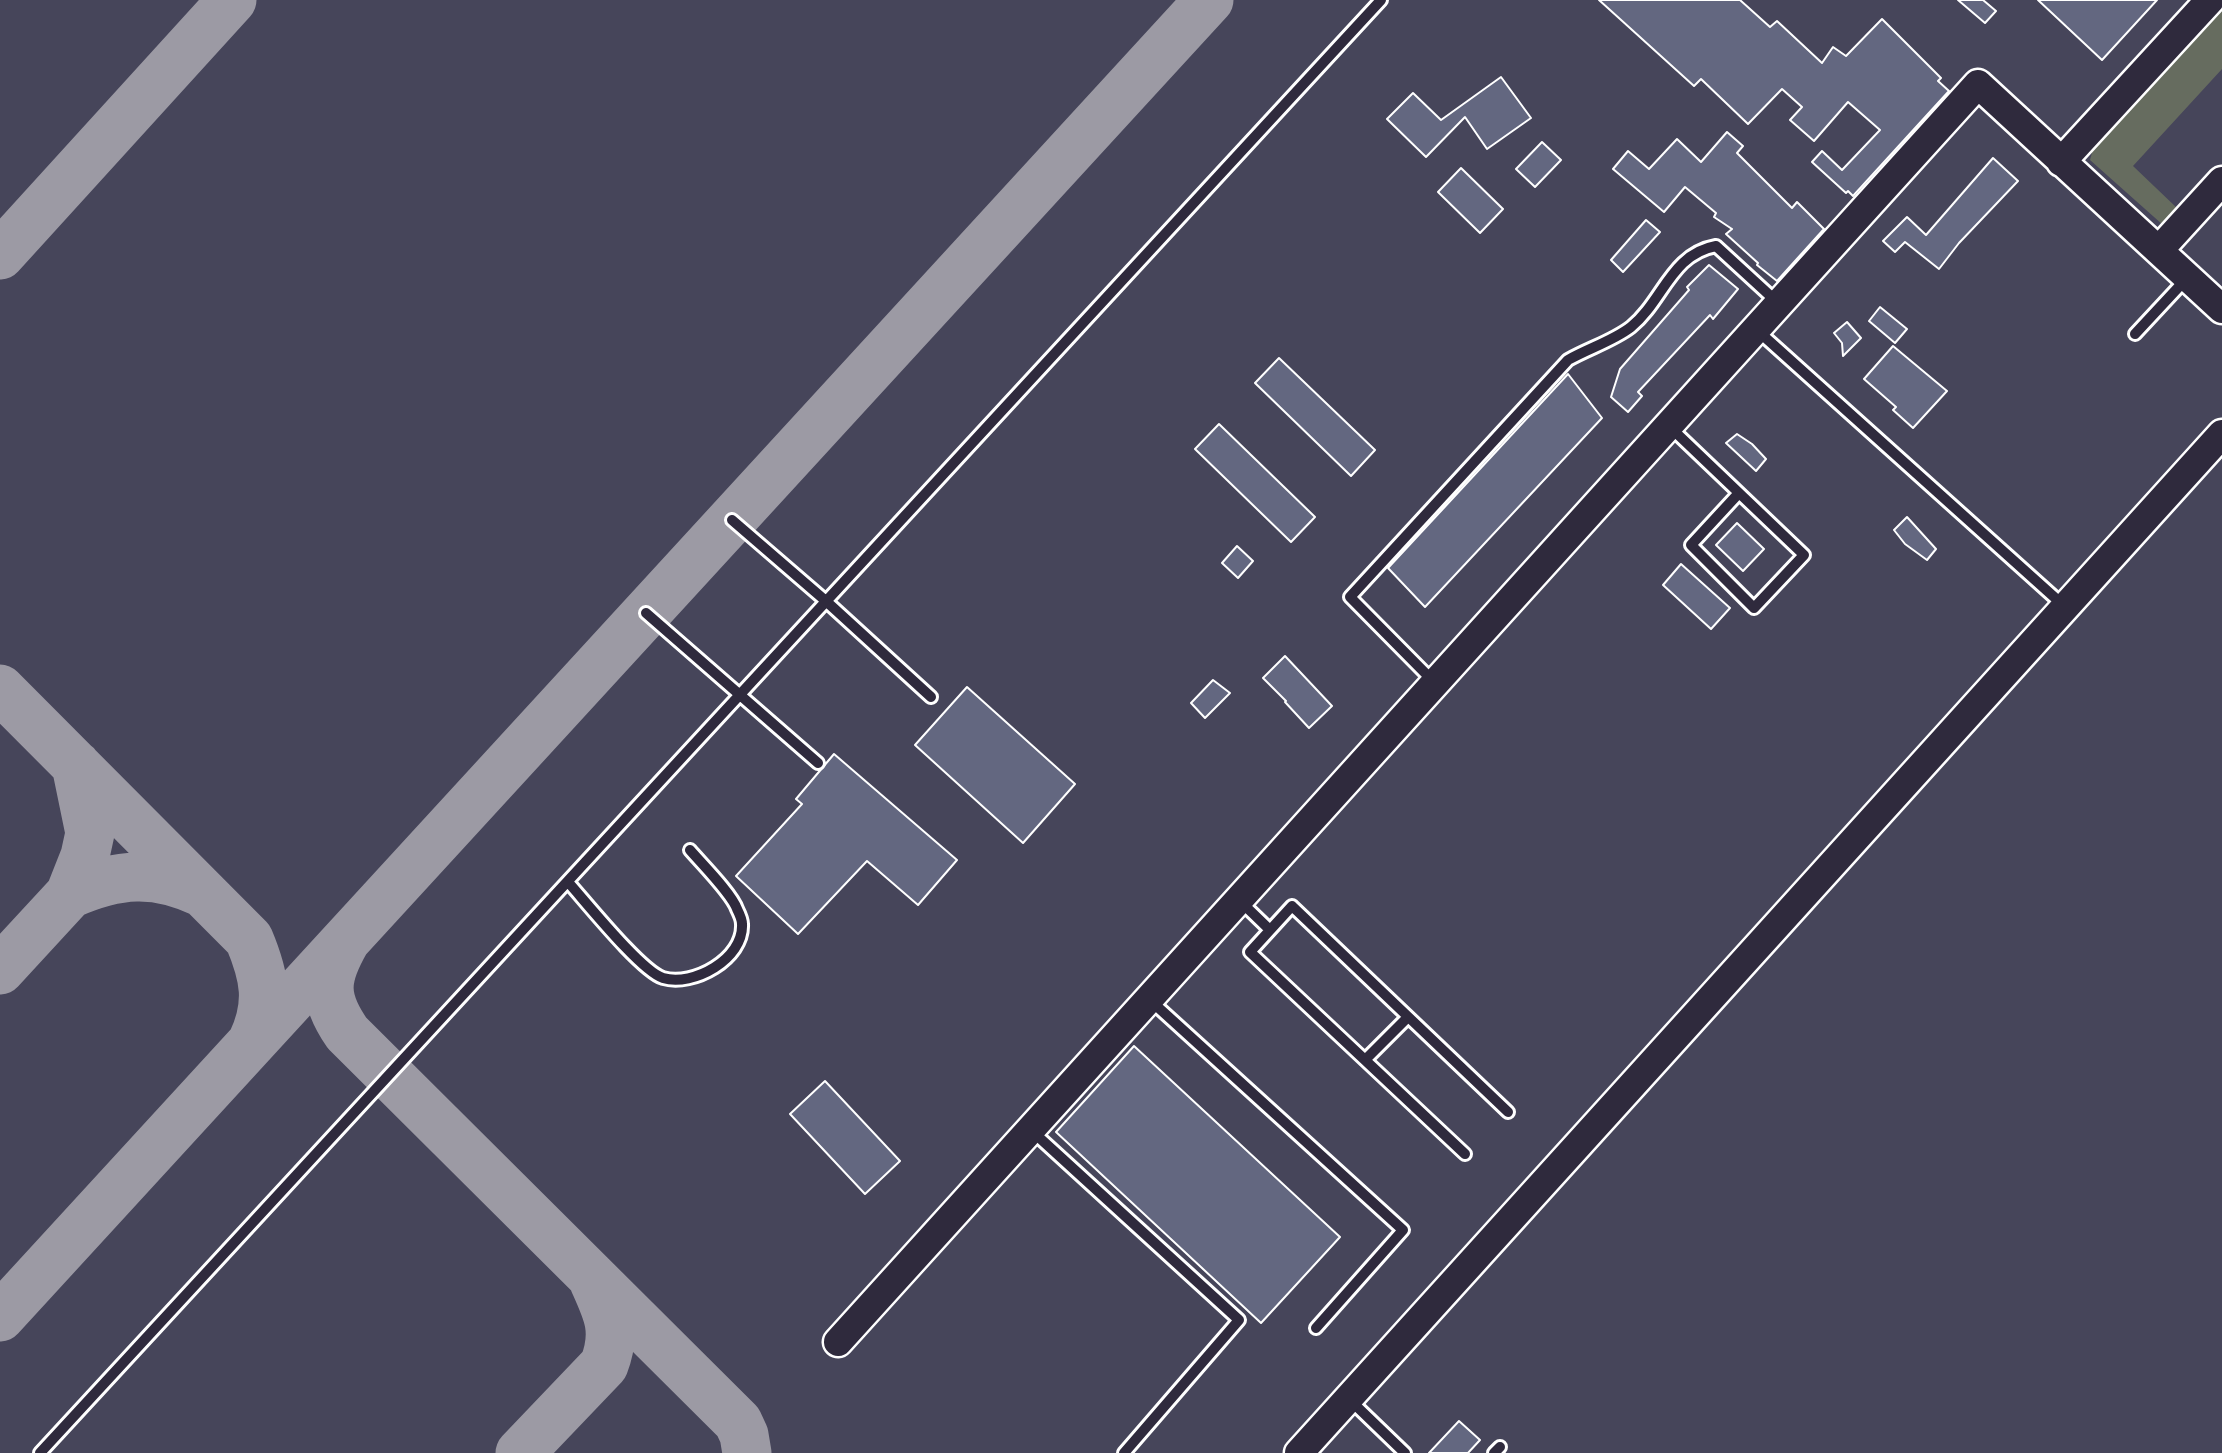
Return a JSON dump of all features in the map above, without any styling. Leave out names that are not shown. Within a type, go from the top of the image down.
[{"type":"street","points":[[2061,162],[2210,0]]},
{"type":"street","points":[[838,1342],[1978,84],[2222,309]]},
{"type":"street","points":[[2159,250],[2222,181]]},
{"type":"street","points":[[1299,1453],[2222,434]]},
{"type":"lane","points":[[40,1453],[1381,0]]},
{"type":"lane","points":[[1436,682],[1350,597],[1568,360],[1588,348],[1618,336],[1634,325],[1684,260],[1701,248],[1716,246],[1779,303]]},
{"type":"lane","points":[[2136,334],[2188,277]]},
{"type":"lane","points":[[1756,329],[2065,607]]},
{"type":"lane","points":[[1668,425],[1804,555],[1754,608],[1691,545],[1739,493]]},
{"type":"lane","points":[[732,520],[931,697]]},
{"type":"lane","points":[[646,613],[818,763]]},
{"type":"lane","points":[[568,882],[644,966],[663,978],[688,979],[713,971],[735,948],[742,925],[736,905],[690,850]]},
{"type":"lane","points":[[1238,900],[1270,930]]},
{"type":"lane","points":[[1465,1154],[1250,952],[1292,906],[1508,1112]]},
{"type":"lane","points":[[1149,999],[1403,1230],[1316,1328]]},
{"type":"lane","points":[[1365,1059],[1408,1017]]},
{"type":"lane","points":[[1031,1129],[1239,1320],[1124,1453]]},
{"type":"lane","points":[[1349,1399],[1405,1453]]},
{"type":"shaded area","points":[[0,0],[2222,0],[2222,1453],[0,1453]]},
{"type":"green space","points":[[2222,10],[2222,69],[2133,166],[2178,209],[2177,217],[2163,225],[2090,160],[2093,149]]},
{"type":"building","points":[[1599,0],[1740,0],[1770,27],[1777,21],[1822,63],[1833,47],[1846,56],[1882,19],[1941,78],[1938,81],[1949,91],[1853,196],[1848,191],[1846,193],[1812,162],[1822,151],[1842,170],[1880,130],[1848,102],[1814,141],[1790,120],[1802,107],[1782,89],[1748,124],[1701,79],[1694,86]]},
{"type":"building","points":[[1958,0],[1983,0],[1996,11],[1985,23]]},
{"type":"building","points":[[2038,0],[2157,0],[2102,60]]},
{"type":"building","points":[[1501,77],[1531,118],[1487,149],[1465,117],[1426,157],[1387,119],[1413,93],[1441,120]]},
{"type":"building","points":[[1727,132],[1743,146],[1737,153],[1792,208],[1797,202],[1824,229],[1777,281],[1726,234],[1732,229],[1714,217],[1716,213],[1685,187],[1664,212],[1613,169],[1628,151],[1649,169],[1677,139],[1701,162]]},
{"type":"building","points":[[1542,142],[1561,160],[1535,187],[1516,169]]},
{"type":"building","points":[[1993,158],[2018,181],[1959,243],[1939,269],[1905,242],[1895,252],[1883,241],[1907,217],[1926,235]]},
{"type":"building","points":[[1461,168],[1503,209],[1480,233],[1438,192]]},
{"type":"building","points":[[1646,220],[1660,232],[1623,272],[1611,260]]},
{"type":"building","points":[[1709,265],[1738,289],[1713,319],[1710,315],[1638,392],[1642,396],[1628,412],[1611,397],[1620,369],[1689,290],[1687,287]]},
{"type":"building","points":[[1880,307],[1907,329],[1895,343],[1869,321]]},
{"type":"building","points":[[1847,322],[1861,338],[1843,356],[1842,343],[1834,333]]},
{"type":"building","points":[[1893,346],[1947,391],[1913,428],[1893,410],[1896,407],[1864,379]]},
{"type":"building","points":[[1279,358],[1375,450],[1351,476],[1255,383]]},
{"type":"building","points":[[1568,374],[1602,418],[1425,607],[1388,568]]},
{"type":"building","points":[[1219,424],[1315,517],[1291,542],[1195,449]]},
{"type":"building","points":[[1737,434],[1752,444],[1766,459],[1756,471],[1726,443]]},
{"type":"building","points":[[1907,517],[1936,549],[1927,560],[1905,544],[1894,530]]},
{"type":"building","points":[[1737,523],[1764,549],[1743,571],[1716,545]]},
{"type":"building","points":[[1237,546],[1253,561],[1238,578],[1222,563]]},
{"type":"building","points":[[1681,564],[1730,608],[1711,629],[1663,585]]},
{"type":"building","points":[[1285,656],[1332,706],[1309,728],[1263,678]]},
{"type":"building","points":[[1213,680],[1230,693],[1205,718],[1191,703]]},
{"type":"building","points":[[967,687],[1075,784],[1023,843],[915,745]]},
{"type":"building","points":[[834,754],[957,860],[918,905],[867,861],[798,934],[736,876],[802,804],[796,799]]},
{"type":"building","points":[[1134,1046],[1340,1237],[1261,1323],[1056,1132]]},
{"type":"building","points":[[825,1081],[900,1161],[865,1194],[790,1114]]},
{"type":"building","points":[[1459,1421],[1480,1440],[1468,1453],[1429,1453]]},
{"type":"taxiway","points":[[0,255],[232,0]]},
{"type":"taxiway","points":[[0,1317],[1209,0]]},
{"type":"taxiway","points":[[0,689],[249,939],[259,966],[263,990],[261,1015],[252,1042]]},
{"type":"taxiway","points":[[0,970],[70,894],[85,856],[90,833],[76,765]]},
{"type":"taxiway","points":[[70,894],[104,882],[136,877],[169,880],[203,893]]},
{"type":"taxiway","points":[[345,942],[333,967],[329,988],[330,999],[347,1033],[738,1422],[744,1435],[747,1453]]},
{"type":"taxiway","points":[[520,1453],[604,1365],[610,1342],[609,1322],[594,1282]]}]
